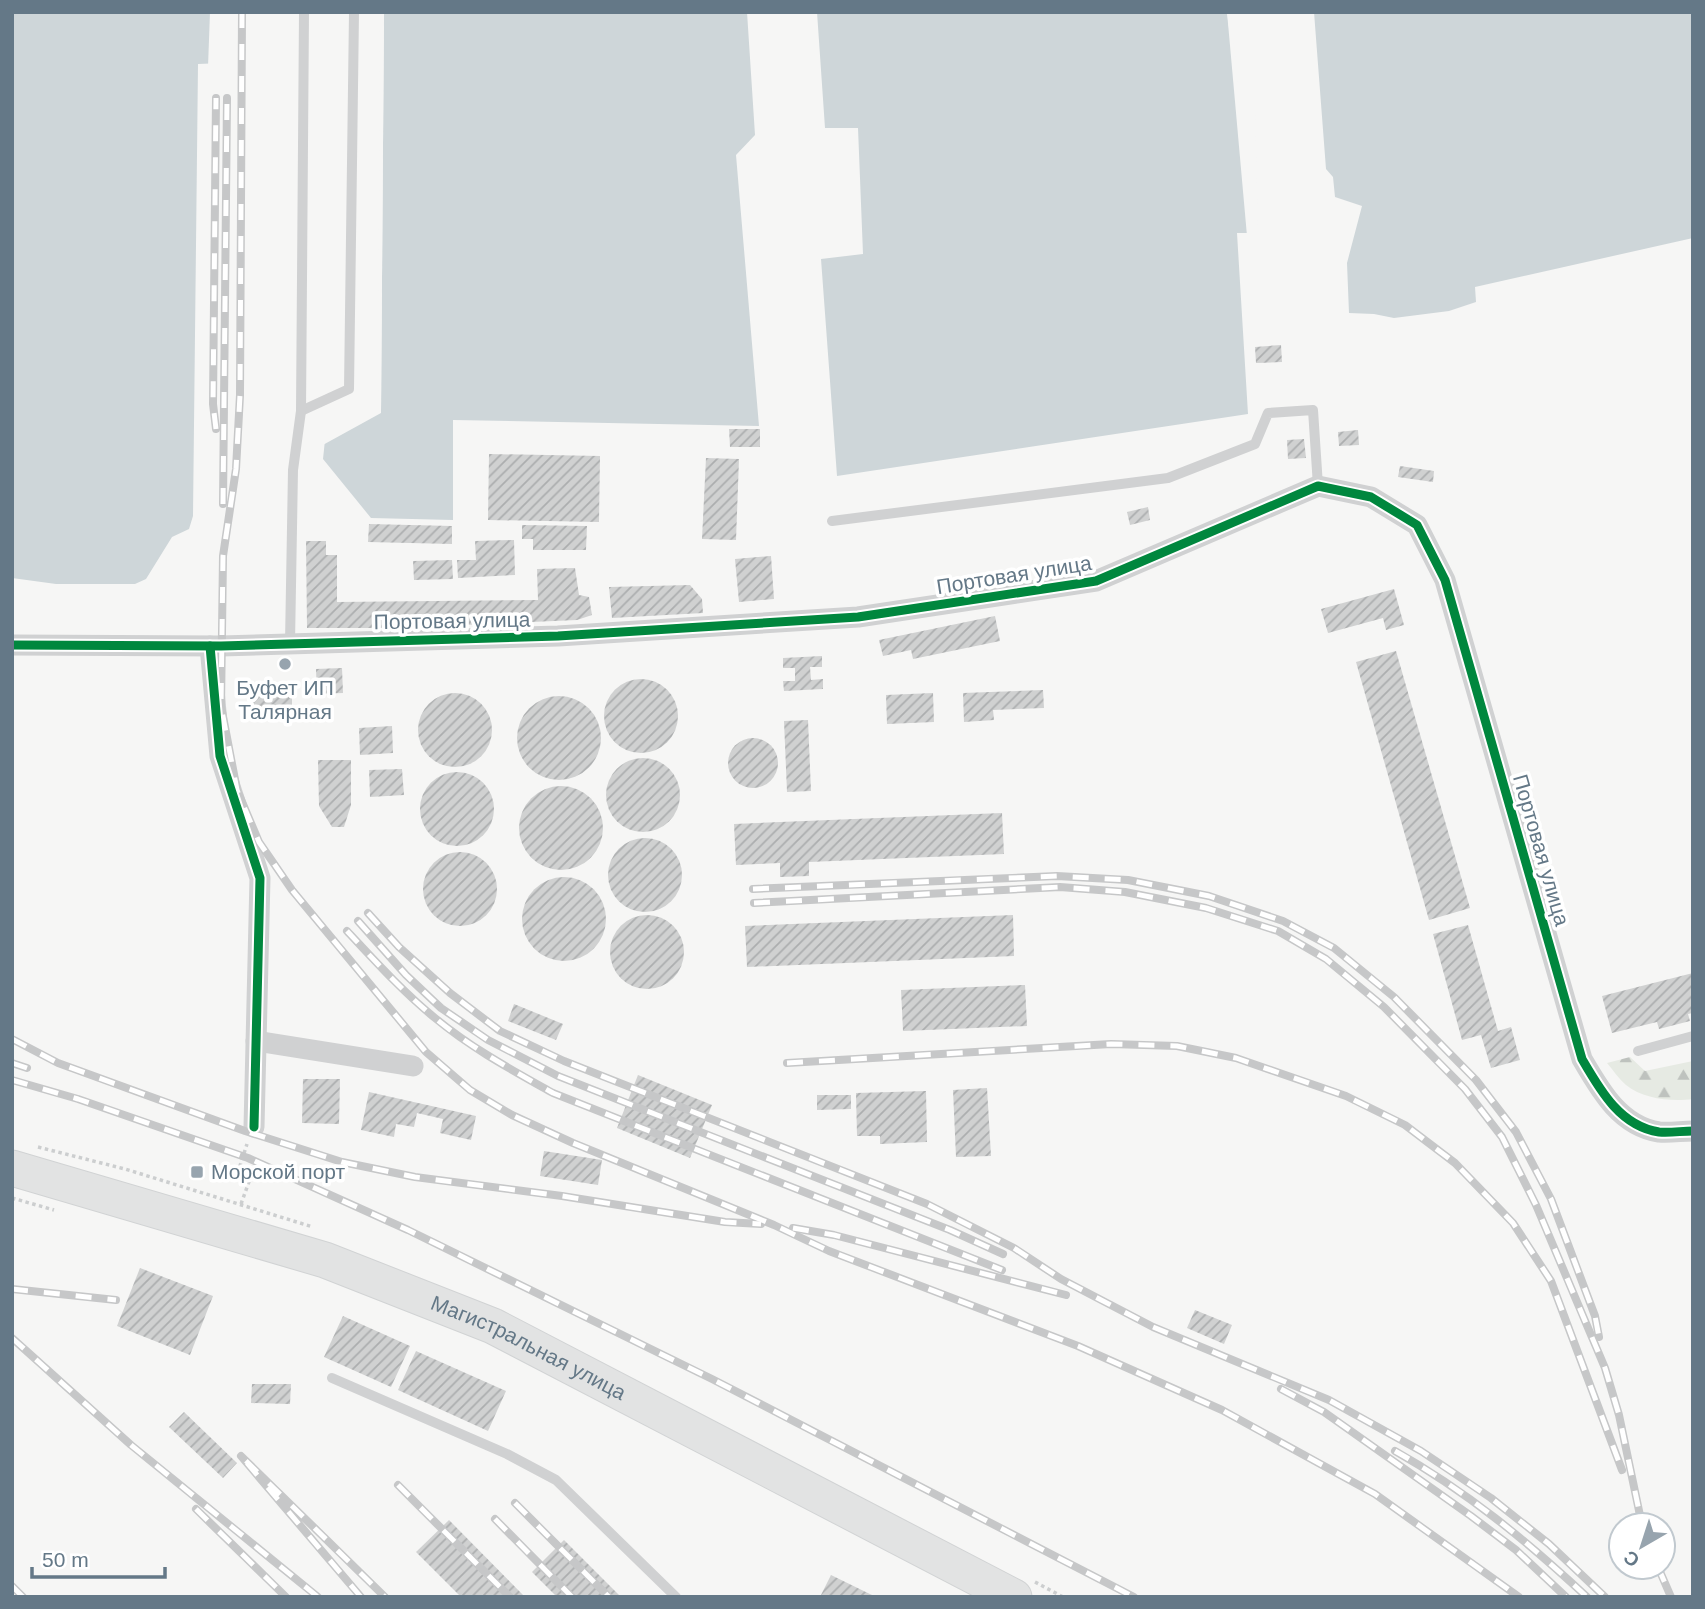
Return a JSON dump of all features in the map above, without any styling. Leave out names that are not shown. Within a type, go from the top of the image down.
[{"type":"highway","name":"Магистральная улица","points":[[12,1168],[325,1260],[493,1326],[1014,1597]]},
{"type":"street","name":"Портовая улица","points":[[12,645],[211,646],[558,636],[858,617],[1096,581],[1318,486],[1371,497],[1417,525],[1445,580],[1582,1059],[1606,1098],[1630,1121],[1659,1132],[1693,1131]]},
{"type":"street","points":[[211,646],[220,756],[260,878],[254,1127]]},
{"type":"street","points":[[256,1041],[413,1066]]},
{"type":"lane","points":[[290,643],[293,470],[301,411],[304,12]]},
{"type":"lane","points":[[301,411],[349,389],[354,12]]},
{"type":"lane","points":[[832,521],[1168,478],[1255,444],[1268,413],[1313,410],[1318,486]]},
{"type":"lane","points":[[1638,1051],[1693,1036]]},
{"type":"lane","points":[[332,1378],[507,1454],[556,1480],[676,1597]]},
{"type":"path","points":[[241,1204],[250,1179],[237,1175],[254,1127]]},
{"type":"path","points":[[12,1198],[64,1212]]},
{"type":"green space","points":[[1630,1057],[1645,1071],[1693,1061],[1693,1099],[1658,1098],[1633,1090],[1623,1083],[1607,1063]]},
{"type":"shaded area","points":[[12,12],[224,12],[223,63],[198,64],[193,516],[189,529],[172,537],[146,579],[135,584],[56,584],[12,578]]},
{"type":"shaded area","points":[[384,12],[747,12],[755,135],[736,155],[759,426],[453,420],[453,520],[371,518],[323,459],[325,440],[381,412]]},
{"type":"shaded area","points":[[817,12],[1227,12],[1254,233],[1237,233],[1248,414],[837,476],[821,259],[863,254],[858,128],[825,128]]},
{"type":"shaded area","points":[[1314,12],[1693,12],[1693,238],[1475,287],[1476,302],[1449,311],[1394,318],[1349,313],[1347,263],[1362,206],[1335,197],[1333,177],[1326,169]]},
{"type":"pier","points":[[210,12],[227,12],[227,63],[224,66],[208,67]]},
{"type":"pier","points":[[380,12],[384,12],[381,413],[321,446],[322,438],[348,419],[378,410]]},
{"type":"pier","points":[[1227,12],[1231,12],[1238,88],[1255,107],[1258,233],[1255,236],[1247,236]]},
{"type":"building","points":[[1281,345],[1282,362],[1256,363],[1255,347]]},
{"type":"building","points":[[729,429],[760,429],[760,447],[730,447]]},
{"type":"building","points":[[1358,430],[1359,445],[1339,446],[1338,432]]},
{"type":"building","points":[[1304,439],[1306,458],[1288,459],[1287,440]]},
{"type":"building","points":[[489,454],[600,456],[599,522],[488,520]]},
{"type":"building","points":[[706,458],[739,459],[736,540],[702,539]]},
{"type":"building","points":[[1400,466],[1434,471],[1433,482],[1398,477]]},
{"type":"building","points":[[1148,507],[1150,520],[1130,525],[1127,512]]},
{"type":"building","points":[[369,524],[452,526],[452,544],[368,542]]},
{"type":"building","points":[[522,525],[587,526],[586,550],[533,550],[533,539],[522,539]]},
{"type":"building","points":[[514,540],[515,575],[458,578],[457,560],[476,560],[475,541]]},
{"type":"building","points":[[306,541],[326,541],[326,555],[337,555],[337,602],[538,600],[537,569],[575,568],[579,595],[589,597],[592,615],[577,620],[393,628],[307,628]]},
{"type":"building","points":[[771,556],[774,599],[739,602],[735,559]]},
{"type":"building","points":[[452,560],[453,579],[414,580],[413,561]]},
{"type":"building","points":[[690,585],[702,599],[703,613],[612,618],[609,587]]},
{"type":"building","points":[[1394,589],[1404,625],[1386,630],[1383,618],[1328,633],[1321,609]]},
{"type":"building","points":[[995,616],[1000,641],[913,659],[911,650],[883,656],[879,640]]},
{"type":"building","points":[[1396,651],[1470,908],[1429,920],[1356,662]]},
{"type":"building","points":[[822,656],[822,667],[810,667],[811,680],[823,679],[823,689],[784,691],[783,681],[795,681],[795,668],[783,668],[783,658]]},
{"type":"building","points":[[342,668],[343,693],[317,694],[316,669]]},
{"type":"building","points":[[641,679],[655,682],[667,690],[675,702],[678,716],[675,730],[667,742],[655,750],[641,753],[627,750],[615,742],[607,730],[604,716],[607,702],[615,690],[627,682]]},
{"type":"building","points":[[1043,690],[1044,708],[993,710],[994,720],[964,722],[963,693]]},
{"type":"building","points":[[455,693],[469,696],[481,704],[489,716],[492,730],[489,744],[481,756],[469,764],[455,767],[441,764],[429,756],[421,744],[418,730],[421,716],[429,704],[441,696]]},
{"type":"building","points":[[933,693],[934,722],[887,724],[886,695]]},
{"type":"building","points":[[249,694],[292,695],[292,714],[248,713]]},
{"type":"building","points":[[559,696],[575,699],[589,708],[598,722],[601,738],[598,754],[589,768],[575,777],[559,780],[543,777],[529,768],[520,754],[517,738],[520,722],[529,708],[543,699]]},
{"type":"building","points":[[808,720],[811,791],[787,792],[784,721]]},
{"type":"building","points":[[392,726],[393,753],[360,755],[359,728]]},
{"type":"building","points":[[753,738],[771,745],[778,763],[771,781],[753,788],[735,781],[728,763],[735,745]]},
{"type":"building","points":[[643,758],[657,761],[669,769],[677,781],[680,795],[677,809],[669,821],[657,829],[643,832],[629,829],[617,821],[609,809],[606,795],[609,781],[617,769],[629,761]]},
{"type":"building","points":[[318,760],[351,760],[351,805],[344,827],[332,827],[319,806]]},
{"type":"building","points":[[402,769],[404,795],[370,797],[369,770]]},
{"type":"building","points":[[457,772],[471,775],[483,783],[491,795],[494,809],[491,823],[483,835],[471,843],[457,846],[443,843],[431,835],[423,823],[420,809],[423,795],[431,783],[443,775]]},
{"type":"building","points":[[561,786],[577,789],[591,798],[600,812],[603,828],[600,844],[591,858],[577,867],[561,870],[545,867],[531,858],[522,844],[519,828],[522,812],[531,798],[545,789]]},
{"type":"building","points":[[1002,813],[1004,854],[809,862],[809,876],[780,877],[780,863],[736,865],[734,824]]},
{"type":"building","points":[[645,838],[659,841],[671,849],[679,861],[682,875],[679,889],[671,901],[659,909],[645,912],[631,909],[619,901],[611,889],[608,875],[611,861],[619,849],[631,841]]},
{"type":"building","points":[[460,852],[474,855],[486,863],[494,875],[497,889],[494,903],[486,915],[474,923],[460,926],[446,923],[434,915],[426,903],[423,889],[426,875],[434,863],[446,855]]},
{"type":"building","points":[[564,877],[580,880],[594,889],[603,903],[606,919],[603,935],[594,949],[580,958],[564,961],[548,958],[534,949],[525,935],[522,919],[525,903],[534,889],[548,880]]},
{"type":"building","points":[[647,915],[661,918],[673,926],[681,938],[684,952],[681,966],[673,978],[661,986],[647,989],[633,986],[621,978],[613,966],[610,952],[613,938],[621,926],[633,918]]},
{"type":"building","points":[[1013,915],[1014,956],[747,967],[745,926]]},
{"type":"building","points":[[1468,925],[1498,1031],[1511,1027],[1520,1060],[1491,1068],[1481,1035],[1462,1040],[1433,934]]},
{"type":"building","points":[[1693,973],[1693,1013],[1688,1014],[1690,1021],[1659,1029],[1657,1022],[1612,1033],[1602,996]]},
{"type":"building","points":[[1025,985],[1027,1026],[903,1031],[901,990]]},
{"type":"building","points":[[514,1004],[563,1024],[556,1040],[508,1021]]},
{"type":"building","points":[[638,1075],[712,1105],[690,1158],[617,1128]]},
{"type":"building","points":[[303,1079],[340,1079],[339,1124],[302,1123]]},
{"type":"building","points":[[987,1088],[991,1156],[956,1157],[953,1090]]},
{"type":"building","points":[[926,1091],[927,1142],[880,1144],[880,1136],[857,1136],[856,1093]]},
{"type":"building","points":[[369,1092],[476,1116],[471,1140],[440,1133],[443,1119],[417,1113],[414,1127],[396,1124],[394,1137],[361,1130]]},
{"type":"building","points":[[817,1095],[851,1095],[851,1109],[817,1110]]},
{"type":"building","points":[[544,1151],[602,1160],[598,1185],[540,1176]]},
{"type":"building","points":[[140,1268],[213,1296],[190,1355],[117,1326]]},
{"type":"building","points":[[1195,1310],[1232,1325],[1224,1344],[1187,1328]]},
{"type":"building","points":[[343,1316],[410,1346],[391,1387],[324,1357]]},
{"type":"building","points":[[416,1351],[506,1391],[488,1431],[398,1390]]},
{"type":"building","points":[[252,1384],[291,1384],[290,1404],[251,1403]]},
{"type":"building","points":[[184,1412],[237,1463],[223,1478],[169,1427]]},
{"type":"building","points":[[449,1520],[525,1597],[461,1597],[416,1552]]},
{"type":"building","points":[[564,1540],[621,1597],[557,1597],[532,1572]]},
{"type":"building","points":[[831,1575],[876,1597],[820,1597]]},
{"type":"railway","points":[[242,12],[240,395],[236,469],[223,556],[221,706],[237,790],[259,842],[292,890],[426,1052],[470,1090],[512,1115],[573,1143],[774,1225],[829,1251],[1078,1346],[1222,1410],[1375,1494],[1519,1597]]},
{"type":"railway","points":[[216,98],[213,404],[216,429]]},
{"type":"railway","points":[[223,504],[227,98]]},
{"type":"railway","points":[[753,889],[1057,876],[1128,880],[1209,896],[1283,921],[1334,948],[1394,997],[1476,1080],[1516,1132],[1551,1199],[1595,1316],[1599,1337]]},
{"type":"railway","points":[[754,903],[1060,887],[1125,892],[1206,908],[1278,931],[1326,959],[1384,1007],[1465,1089],[1502,1137],[1536,1205],[1605,1368],[1619,1415],[1639,1511]]},
{"type":"railway","points":[[368,913],[399,947],[450,993],[500,1031],[564,1061],[927,1204],[1014,1248],[1061,1279],[1153,1327],[1329,1400],[1421,1451],[1491,1498],[1549,1544],[1605,1597]]},
{"type":"railway","points":[[358,921],[406,975],[441,1008],[488,1040],[558,1076],[950,1230],[1003,1254]]},
{"type":"railway","points":[[347,931],[400,987],[449,1029],[492,1058],[553,1093],[1002,1270]]},
{"type":"railway","points":[[12,1039],[58,1063],[245,1131],[342,1162],[415,1177],[562,1196],[725,1222],[761,1224]]},
{"type":"railway","points":[[787,1063],[1111,1044],[1177,1046],[1236,1058],[1346,1096],[1405,1125],[1455,1163],[1513,1223],[1551,1281],[1622,1470]]},
{"type":"railway","points":[[12,1063],[27,1068]]},
{"type":"railway","points":[[12,1080],[78,1099],[248,1158],[408,1230],[712,1379],[1134,1597]]},
{"type":"railway","points":[[793,1228],[834,1235],[1066,1295]]},
{"type":"railway","points":[[12,1289],[116,1300]]},
{"type":"railway","points":[[12,1338],[131,1445],[318,1597]]},
{"type":"railway","points":[[1281,1389],[1324,1412],[1471,1516],[1516,1550],[1566,1597]]},
{"type":"railway","points":[[1395,1451],[1447,1483],[1495,1518],[1587,1597]]},
{"type":"railway","points":[[361,1597],[241,1456],[385,1597]]},
{"type":"railway","points":[[398,1485],[510,1597]]},
{"type":"railway","points":[[515,1503],[609,1597]]},
{"type":"railway","points":[[196,1509],[286,1597]]},
{"type":"railway","points":[[495,1519],[572,1597]]},
{"type":"railway","points":[[1664,1581],[1671,1597]]},
{"type":"railway","points":[[12,1586],[23,1597]]},
{"type":"cycle path","points":[[12,645],[221,646],[558,636],[858,617],[1096,581],[1318,486],[1371,497],[1417,525],[1445,580],[1582,1059],[1604,1094],[1633,1122],[1659,1132],[1693,1131]]},
{"type":"cycle path","points":[[210,646],[220,756],[260,878],[254,1127]]},
{"type":"place","name":"Буфет ИП Талярная","points":[[285,664]]},
{"type":"place","name":"Морской порт","points":[[197,1172]]}]
